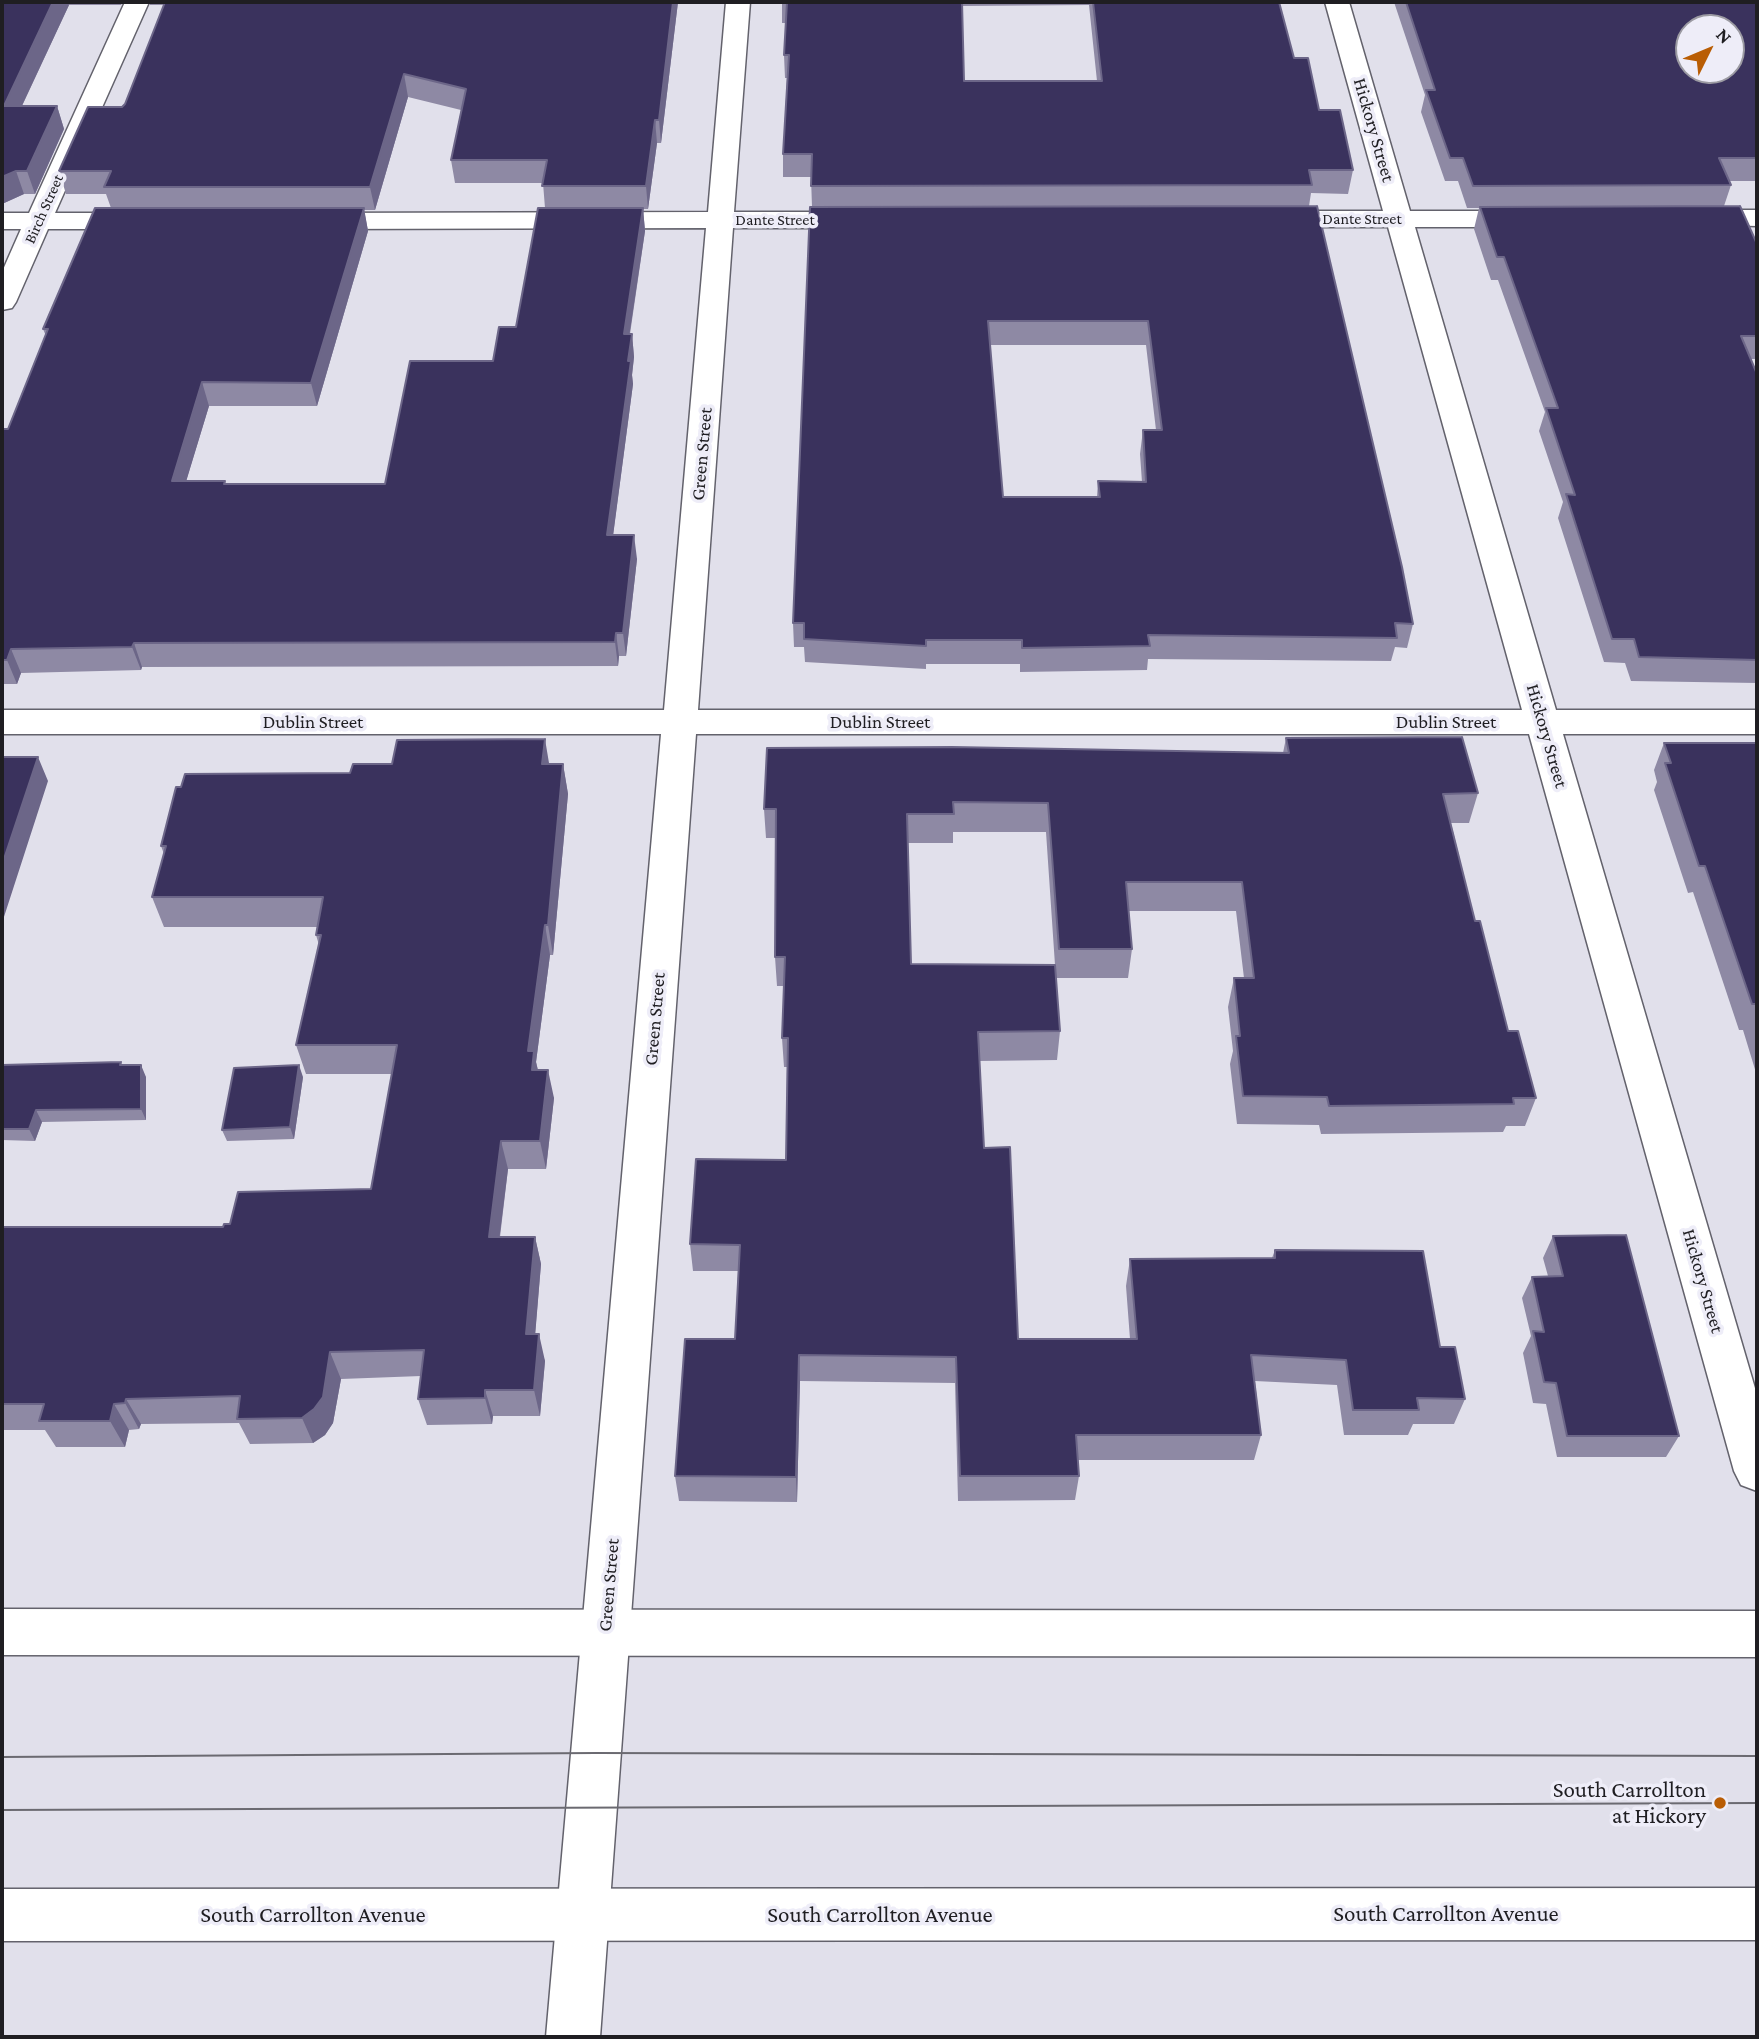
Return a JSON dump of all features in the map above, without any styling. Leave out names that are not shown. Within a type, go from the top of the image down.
[{"type":"street","name":"Birch Street","points":[[2,302],[137,2]]},
{"type":"street","name":"Green Street","points":[[573,2037],[738,2]]},
{"type":"street","name":"Hickory Street","points":[[1337,2],[1757,1471]]},
{"type":"street","name":"Dante Street","points":[[1247,219],[1551,218]]},
{"type":"street","points":[[1675,218],[1757,218]]},
{"type":"street","name":"Dante Street","points":[[289,221],[887,220]]},
{"type":"street","points":[[2,221],[163,221]]},
{"type":"street","name":"Dublin Street","points":[[2,722],[1757,722]]},
{"type":"street","points":[[2,1632],[1757,1634]]},
{"type":"street","name":"South Carrollton Avenue","points":[[2,1915],[1757,1914]]},
{"type":"building","points":[[2,2],[53,2],[4,106],[57,106],[27,171],[16,171],[2,177]]},
{"type":"building","points":[[165,2],[673,2],[659,120],[655,120],[646,186],[542,186],[547,160],[451,160],[466,89],[404,74],[370,187],[104,187],[111,171],[59,171],[88,107],[122,107],[125,104]]},
{"type":"building","points":[[787,2],[962,2],[964,81],[1102,81],[1093,2],[1279,2],[1294,58],[1308,58],[1319,110],[1340,110],[1353,170],[1309,170],[1312,185],[811,186],[812,154],[783,154],[789,55],[784,55]]},
{"type":"building","points":[[1406,2],[1757,2],[1757,158],[1719,158],[1731,185],[1473,186],[1463,158],[1450,158],[1426,90],[1435,90]]},
{"type":"building","points":[[1317,206],[1413,624],[1395,623],[1397,638],[1148,635],[1150,646],[1022,648],[1022,640],[926,640],[926,646],[804,639],[804,623],[793,623],[810,207]],"holes":[[[988,321],[1148,321],[1162,430],[1143,430],[1146,482],[1098,481],[1100,497],[1003,497]]]},
{"type":"building","points":[[1740,206],[1757,244],[1757,336],[1741,336],[1757,374],[1757,660],[1639,657],[1634,639],[1612,639],[1566,494],[1575,495],[1546,408],[1558,408],[1504,257],[1497,257],[1480,207]]},
{"type":"building","points":[[95,208],[364,208],[311,383],[202,382],[172,481],[225,481],[224,484],[385,484],[410,361],[493,361],[499,327],[516,327],[538,208],[643,208],[624,334],[632,334],[628,361],[631,361],[607,535],[634,535],[623,633],[616,633],[615,642],[134,643],[132,647],[11,649],[7,660],[2,660],[2,429],[8,429],[48,329],[43,329]]},
{"type":"building","points":[[1462,737],[1478,793],[1443,794],[1475,921],[1480,921],[1508,1031],[1518,1031],[1536,1098],[1513,1098],[1514,1104],[1329,1106],[1327,1097],[1243,1096],[1236,1036],[1240,1036],[1234,978],[1254,978],[1242,882],[1126,882],[1132,949],[1059,949],[1048,803],[953,802],[954,814],[907,814],[911,964],[1055,965],[1060,1031],[978,1032],[984,1148],[1010,1147],[1018,1339],[1137,1339],[1130,1259],[1275,1258],[1275,1250],[1423,1251],[1440,1347],[1455,1347],[1465,1399],[1417,1398],[1419,1410],[1353,1410],[1346,1360],[1251,1355],[1261,1435],[1076,1435],[1079,1476],[960,1476],[956,1357],[799,1355],[796,1477],[675,1476],[685,1339],[735,1339],[740,1245],[690,1244],[696,1159],[786,1160],[788,1038],[782,1038],[785,957],[775,957],[776,809],[764,809],[767,748],[952,747],[1289,753],[1286,738]]},
{"type":"building","points":[[545,739],[542,764],[563,764],[548,925],[545,925],[528,1051],[534,1051],[532,1070],[548,1070],[540,1141],[501,1141],[489,1237],[535,1237],[526,1334],[539,1334],[534,1390],[485,1390],[485,1398],[418,1399],[424,1350],[330,1352],[323,1397],[314,1409],[302,1418],[237,1419],[240,1396],[126,1399],[125,1403],[114,1404],[110,1421],[39,1421],[44,1404],[2,1404],[2,1227],[223,1227],[224,1224],[230,1224],[238,1192],[371,1189],[397,1045],[296,1045],[321,935],[316,935],[323,897],[152,897],[166,846],[161,846],[176,787],[181,787],[185,774],[350,773],[353,764],[392,764],[397,740]]},
{"type":"building","points":[[1664,743],[1757,743],[1757,1008],[1756,1004],[1752,1004],[1705,866],[1699,866],[1665,763],[1671,763]]},
{"type":"building","points":[[2,757],[38,757],[2,865]]},
{"type":"building","points":[[121,1062],[120,1065],[141,1065],[141,1109],[36,1110],[29,1129],[2,1129],[2,1065]]},
{"type":"building","points":[[299,1065],[290,1127],[222,1130],[234,1068]]},
{"type":"building","points":[[1626,1235],[1679,1436],[1567,1436],[1556,1383],[1544,1382],[1533,1331],[1544,1332],[1532,1277],[1563,1276],[1553,1236]]},
{"type":"tram line","points":[[2,1757],[596,1753],[1757,1756]]},
{"type":"tram line","points":[[2,1810],[1757,1803]]},
{"type":"place","name":"South Carrollton at Hickory","points":[[1720,1803]]}]
